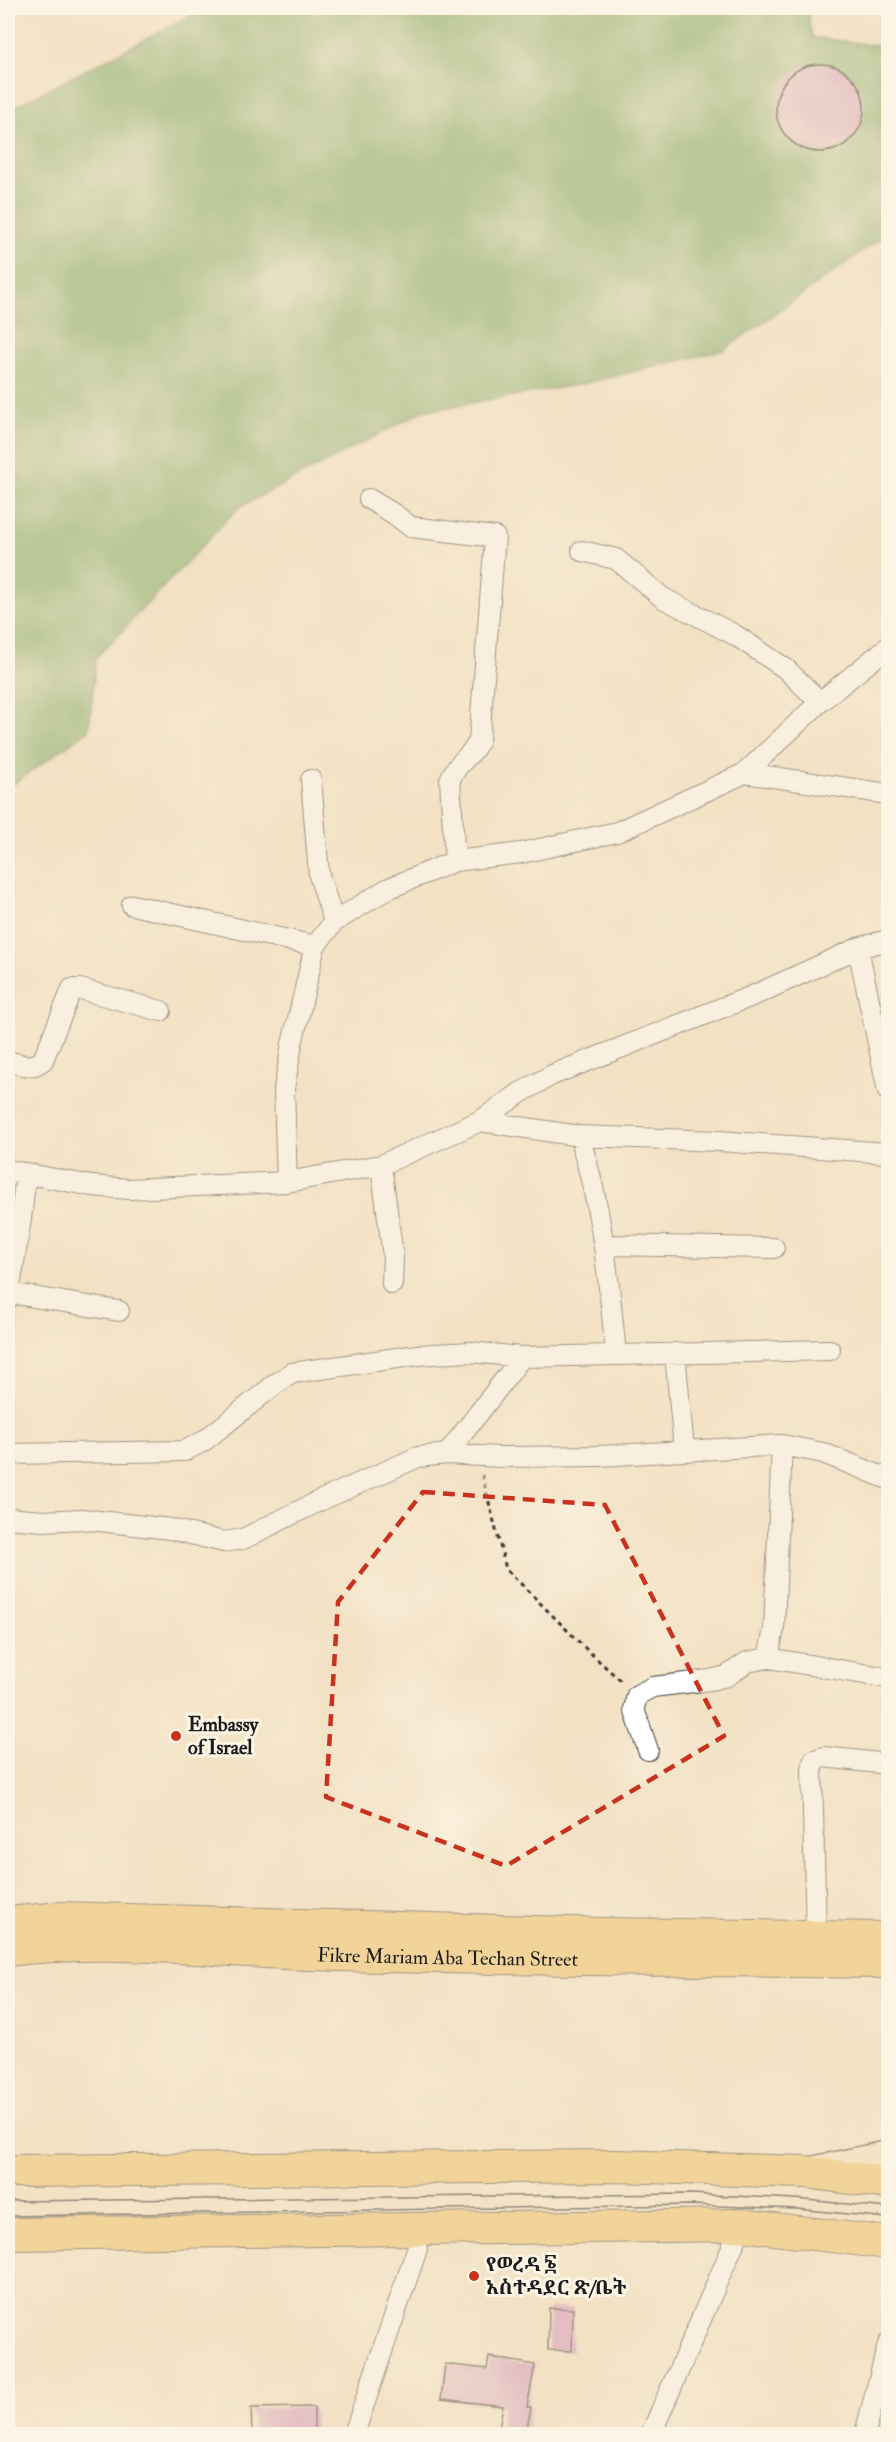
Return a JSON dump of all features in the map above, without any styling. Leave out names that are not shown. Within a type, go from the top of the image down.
[{"type":"main road","name":"Fikre Mariam Aba Techan Street","points":[[8,1923],[61,1918],[412,1942],[888,1962]]},
{"type":"main road","name":"Fikre Mariam Aba Techan Street","points":[[8,1950],[53,1944],[100,1943],[307,1954],[412,1942],[888,1938]]},
{"type":"main road","points":[[805,2172],[888,2155]]},
{"type":"main road","points":[[8,2171],[616,2166],[805,2172],[888,2183]]},
{"type":"main road","points":[[8,2234],[728,2225],[888,2242]]},
{"type":"main road","points":[[8,2252],[417,2249],[662,2243],[686,2239],[728,2225]]},
{"type":"street","points":[[369,499],[394,513],[411,527],[495,537],[478,741],[473,753],[453,770],[450,780],[455,861]]},
{"type":"street","points":[[582,551],[616,559],[663,598],[684,611],[735,635],[786,669],[820,702]]},
{"type":"street","points":[[287,1182],[284,1089],[304,988],[315,946],[334,922],[387,889],[455,861],[520,853],[617,831],[745,773],[820,702],[888,647]]},
{"type":"street","points":[[745,773],[888,794]]},
{"type":"street","points":[[310,780],[319,875],[334,922]]},
{"type":"street","points":[[132,905],[315,946]]},
{"type":"street","points":[[119,1311],[8,1296],[21,1219],[17,1172],[92,1186],[129,1189],[287,1182],[381,1165],[480,1121],[552,1075],[757,994],[858,948],[888,940]]},
{"type":"street","points":[[858,948],[888,1091]]},
{"type":"street","points":[[8,1061],[29,1066],[38,1065],[43,1060],[72,989],[80,989],[161,1011]]},
{"type":"street","points":[[480,1121],[579,1136],[719,1141],[888,1153]]},
{"type":"street","points":[[579,1136],[588,1163],[604,1245],[616,1355]]},
{"type":"street","points":[[381,1165],[393,1256],[392,1284]]},
{"type":"street","points":[[604,1245],[774,1248]]},
{"type":"street","points":[[8,1454],[184,1451],[204,1441],[292,1373],[428,1354],[470,1352],[522,1358],[830,1350]]},
{"type":"street","points":[[675,1353],[684,1450]]},
{"type":"street","points":[[447,1454],[522,1358]]},
{"type":"street","points":[[768,1658],[774,1629],[782,1445]]},
{"type":"street","points":[[8,1518],[43,1521],[81,1519],[170,1529],[224,1542],[243,1539],[317,1502],[418,1457],[447,1454],[600,1456],[782,1445],[823,1454],[888,1479]]},
{"type":"street","points":[[648,1750],[634,1709],[637,1695],[653,1687],[727,1676],[747,1662],[768,1658],[888,1678]]},
{"type":"street","points":[[816,1937],[812,1769],[814,1760],[824,1757],[888,1764]]},
{"type":"street","points":[[651,2434],[728,2225]]},
{"type":"street","points":[[354,2434],[417,2249]]},
{"type":"street","points":[[865,2434],[888,2344]]},
{"type":"path","points":[[477,1456],[506,1569],[585,1648],[637,1695]]},
{"type":"highlighted area","points":[[423,1492],[605,1505],[724,1736],[506,1866],[326,1797],[338,1602]]},
{"type":"green space","points":[[206,8],[807,8],[812,37],[888,47],[888,233],[724,350],[578,385],[423,411],[238,508],[96,658],[89,730],[8,788],[8,114],[12,108]]},
{"type":"building","points":[[820,64],[845,71],[857,83],[864,108],[857,133],[845,145],[820,152],[795,145],[783,133],[776,108],[783,83],[795,71]]},
{"type":"building","points":[[549,2308],[573,2309],[572,2351],[548,2350]]},
{"type":"building","points":[[489,2357],[535,2365],[527,2407],[531,2407],[526,2434],[498,2434],[503,2406],[441,2399],[445,2364],[487,2369]]},
{"type":"building","points":[[314,2407],[314,2434],[252,2434],[251,2408]]},
{"type":"tram line","points":[[8,2201],[690,2194],[795,2199],[888,2208]]},
{"type":"tram line","points":[[8,2216],[691,2205],[797,2209],[888,2218]]},
{"type":"place","name":"Embassy of Israel","points":[[176,1736]]},
{"type":"place","name":"የወረዳ ፮ አስተዳደር ጽ/ቤት","points":[[474,2276]]}]
